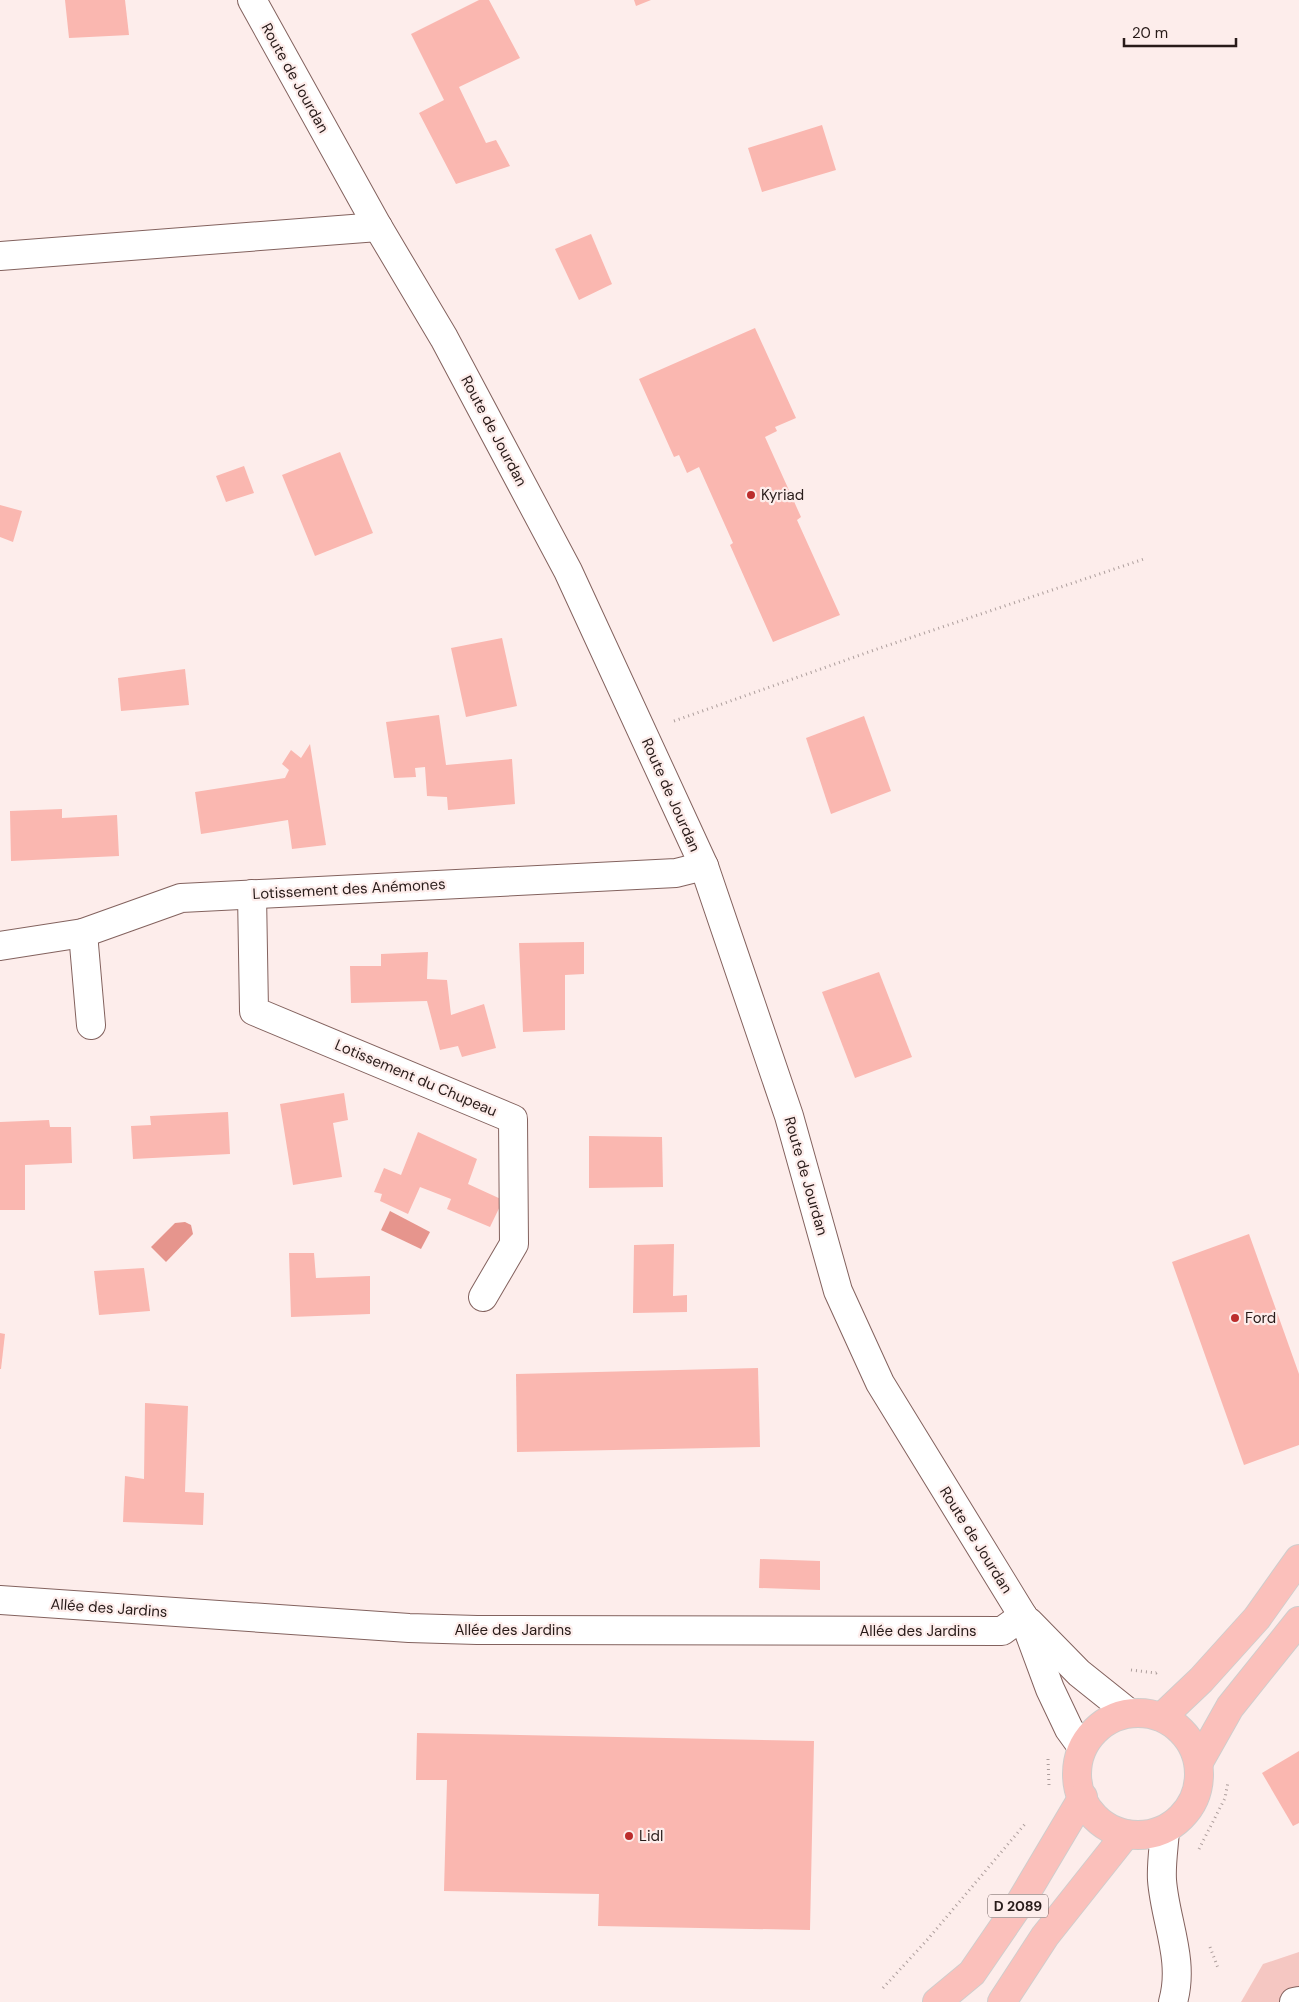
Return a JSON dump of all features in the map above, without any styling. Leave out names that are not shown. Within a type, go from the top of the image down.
[{"type":"main road","points":[[1162,1717],[1202,1680],[1257,1618],[1299,1559]]},
{"type":"main road","points":[[1199,1762],[1230,1707],[1299,1621]]},
{"type":"main road","points":[[1129,1713],[1145,1713],[1162,1717],[1179,1728],[1192,1743],[1199,1762],[1199,1782],[1193,1802],[1181,1818],[1165,1830],[1146,1835],[1126,1834],[1108,1827],[1092,1815],[1076,1780],[1078,1760],[1082,1747],[1096,1728],[1112,1718],[1129,1713]]},
{"type":"main road","name":"D 2089","points":[[937,2002],[972,1973],[1020,1903],[1083,1797]]},
{"type":"main road","name":"D 2089","points":[[1002,2002],[1045,1936],[1126,1834]]},
{"type":"street","name":"Route de Jourdan","points":[[252,0],[378,227],[444,338],[568,571],[704,866],[789,1116],[838,1291],[880,1383],[1023,1616],[1050,1689],[1069,1729],[1082,1747]]},
{"type":"street","points":[[0,256],[378,227]]},
{"type":"street","name":"Lotissement des Anémones","points":[[0,946],[83,933],[181,898],[676,873],[704,866]]},
{"type":"street","name":"Lotissement du Chupeau","points":[[252,894],[254,1010],[513,1119],[514,1244],[483,1296]]},
{"type":"street","points":[[83,933],[91,1025]]},
{"type":"street","name":"Allée des Jardins","points":[[0,1600],[410,1628],[477,1630],[1002,1631],[1023,1616]]},
{"type":"street","name":"Route de Jourdan","points":[[1023,1616],[1078,1673],[1129,1713]]},
{"type":"street","points":[[1165,1830],[1162,1880],[1177,1960],[1176,1992],[1173,2002]]},
{"type":"street","points":[[1294,2002],[1299,2001]]},
{"type":"path","points":[[643,732],[871,651],[1144,559]]},
{"type":"path","points":[[1046,1791],[1050,1783],[1048,1755]]},
{"type":"path","points":[[1198,1851],[1225,1798],[1230,1772]]},
{"type":"path","points":[[883,1988],[928,1939],[1028,1821]]},
{"type":"path","points":[[1208,1942],[1218,1968]]},
{"type":"shaded area","points":[[390,1211],[430,1232],[421,1249],[381,1230]]},
{"type":"shaded area","points":[[185,1222],[191,1225],[193,1234],[166,1262],[151,1247],[175,1223]]},
{"type":"shaded area","points":[[1299,1952],[1299,2002],[1241,2002],[1263,1964]]},
{"type":"building","points":[[65,0],[125,0],[129,35],[69,38]]},
{"type":"building","points":[[479,0],[489,0],[520,58],[459,87],[486,143],[496,140],[510,166],[456,184],[419,113],[444,100],[411,34]]},
{"type":"building","points":[[634,0],[651,0],[636,6]]},
{"type":"building","points":[[822,125],[836,170],[762,192],[748,148]]},
{"type":"building","points":[[591,234],[612,284],[579,300],[555,249]]},
{"type":"building","name":"Kyriad","points":[[755,328],[796,418],[775,427],[777,431],[765,437],[801,517],[797,520],[840,615],[773,642],[730,545],[733,543],[699,467],[687,473],[679,455],[674,457],[639,379]]},
{"type":"building","points":[[340,452],[373,533],[315,556],[282,475]]},
{"type":"building","points":[[244,466],[254,493],[226,502],[216,476]]},
{"type":"building","points":[[0,505],[22,511],[13,542],[0,537]]},
{"type":"building","points":[[502,638],[517,706],[466,717],[451,648]]},
{"type":"building","points":[[185,669],[189,705],[121,711],[118,678]]},
{"type":"building","points":[[439,715],[446,765],[512,759],[515,804],[448,810],[447,797],[427,796],[425,767],[415,768],[416,777],[394,778],[386,722]]},
{"type":"building","points":[[864,716],[891,791],[831,814],[806,738]]},
{"type":"building","points":[[310,744],[326,845],[292,849],[288,820],[201,834],[195,792],[285,778],[289,770],[282,764],[291,750],[301,758]]},
{"type":"building","points":[[62,809],[62,818],[117,815],[119,856],[11,861],[10,811]]},
{"type":"building","points":[[584,942],[584,974],[565,975],[565,1030],[523,1032],[519,943]]},
{"type":"building","points":[[428,952],[427,979],[447,980],[451,1015],[484,1004],[496,1048],[462,1057],[458,1046],[440,1050],[427,1001],[351,1003],[350,966],[381,966],[381,954]]},
{"type":"building","points":[[879,972],[912,1057],[855,1078],[822,992]]},
{"type":"building","points":[[344,1093],[348,1120],[333,1123],[342,1177],[293,1185],[280,1104]]},
{"type":"building","points":[[228,1112],[230,1154],[133,1159],[131,1126],[151,1125],[150,1116]]},
{"type":"building","points":[[49,1120],[50,1127],[71,1127],[72,1163],[25,1165],[25,1210],[0,1210],[0,1122]]},
{"type":"building","points":[[418,1132],[477,1159],[468,1184],[503,1200],[490,1227],[447,1209],[451,1199],[420,1187],[408,1214],[380,1201],[382,1194],[374,1192],[384,1168],[401,1175]]},
{"type":"building","points":[[589,1136],[662,1137],[663,1187],[589,1188]]},
{"type":"building","name":"Ford","points":[[1249,1234],[1299,1374],[1299,1445],[1244,1465],[1172,1262]]},
{"type":"building","points":[[674,1244],[673,1296],[687,1295],[687,1312],[633,1313],[634,1245]]},
{"type":"building","points":[[289,1253],[314,1253],[316,1278],[370,1276],[370,1314],[291,1317]]},
{"type":"building","points":[[144,1268],[150,1311],[99,1315],[94,1271]]},
{"type":"building","points":[[0,1333],[5,1334],[1,1369],[0,1369]]},
{"type":"building","points":[[758,1368],[760,1447],[517,1452],[516,1374]]},
{"type":"building","points":[[145,1403],[188,1406],[185,1492],[204,1493],[203,1525],[123,1522],[125,1476],[144,1479]]},
{"type":"building","points":[[760,1559],[820,1561],[820,1590],[759,1588]]},
{"type":"building","name":"Lidl","points":[[417,1733],[814,1741],[810,1930],[598,1926],[599,1894],[444,1891],[447,1780],[416,1780]]},
{"type":"building","points":[[1299,1751],[1299,1823],[1293,1826],[1262,1773]]},
{"type":"place","name":"Kyriad","points":[[751,495]]},
{"type":"place","name":"Ford","points":[[1235,1318]]},
{"type":"place","name":"Lidl","points":[[629,1836]]}]
